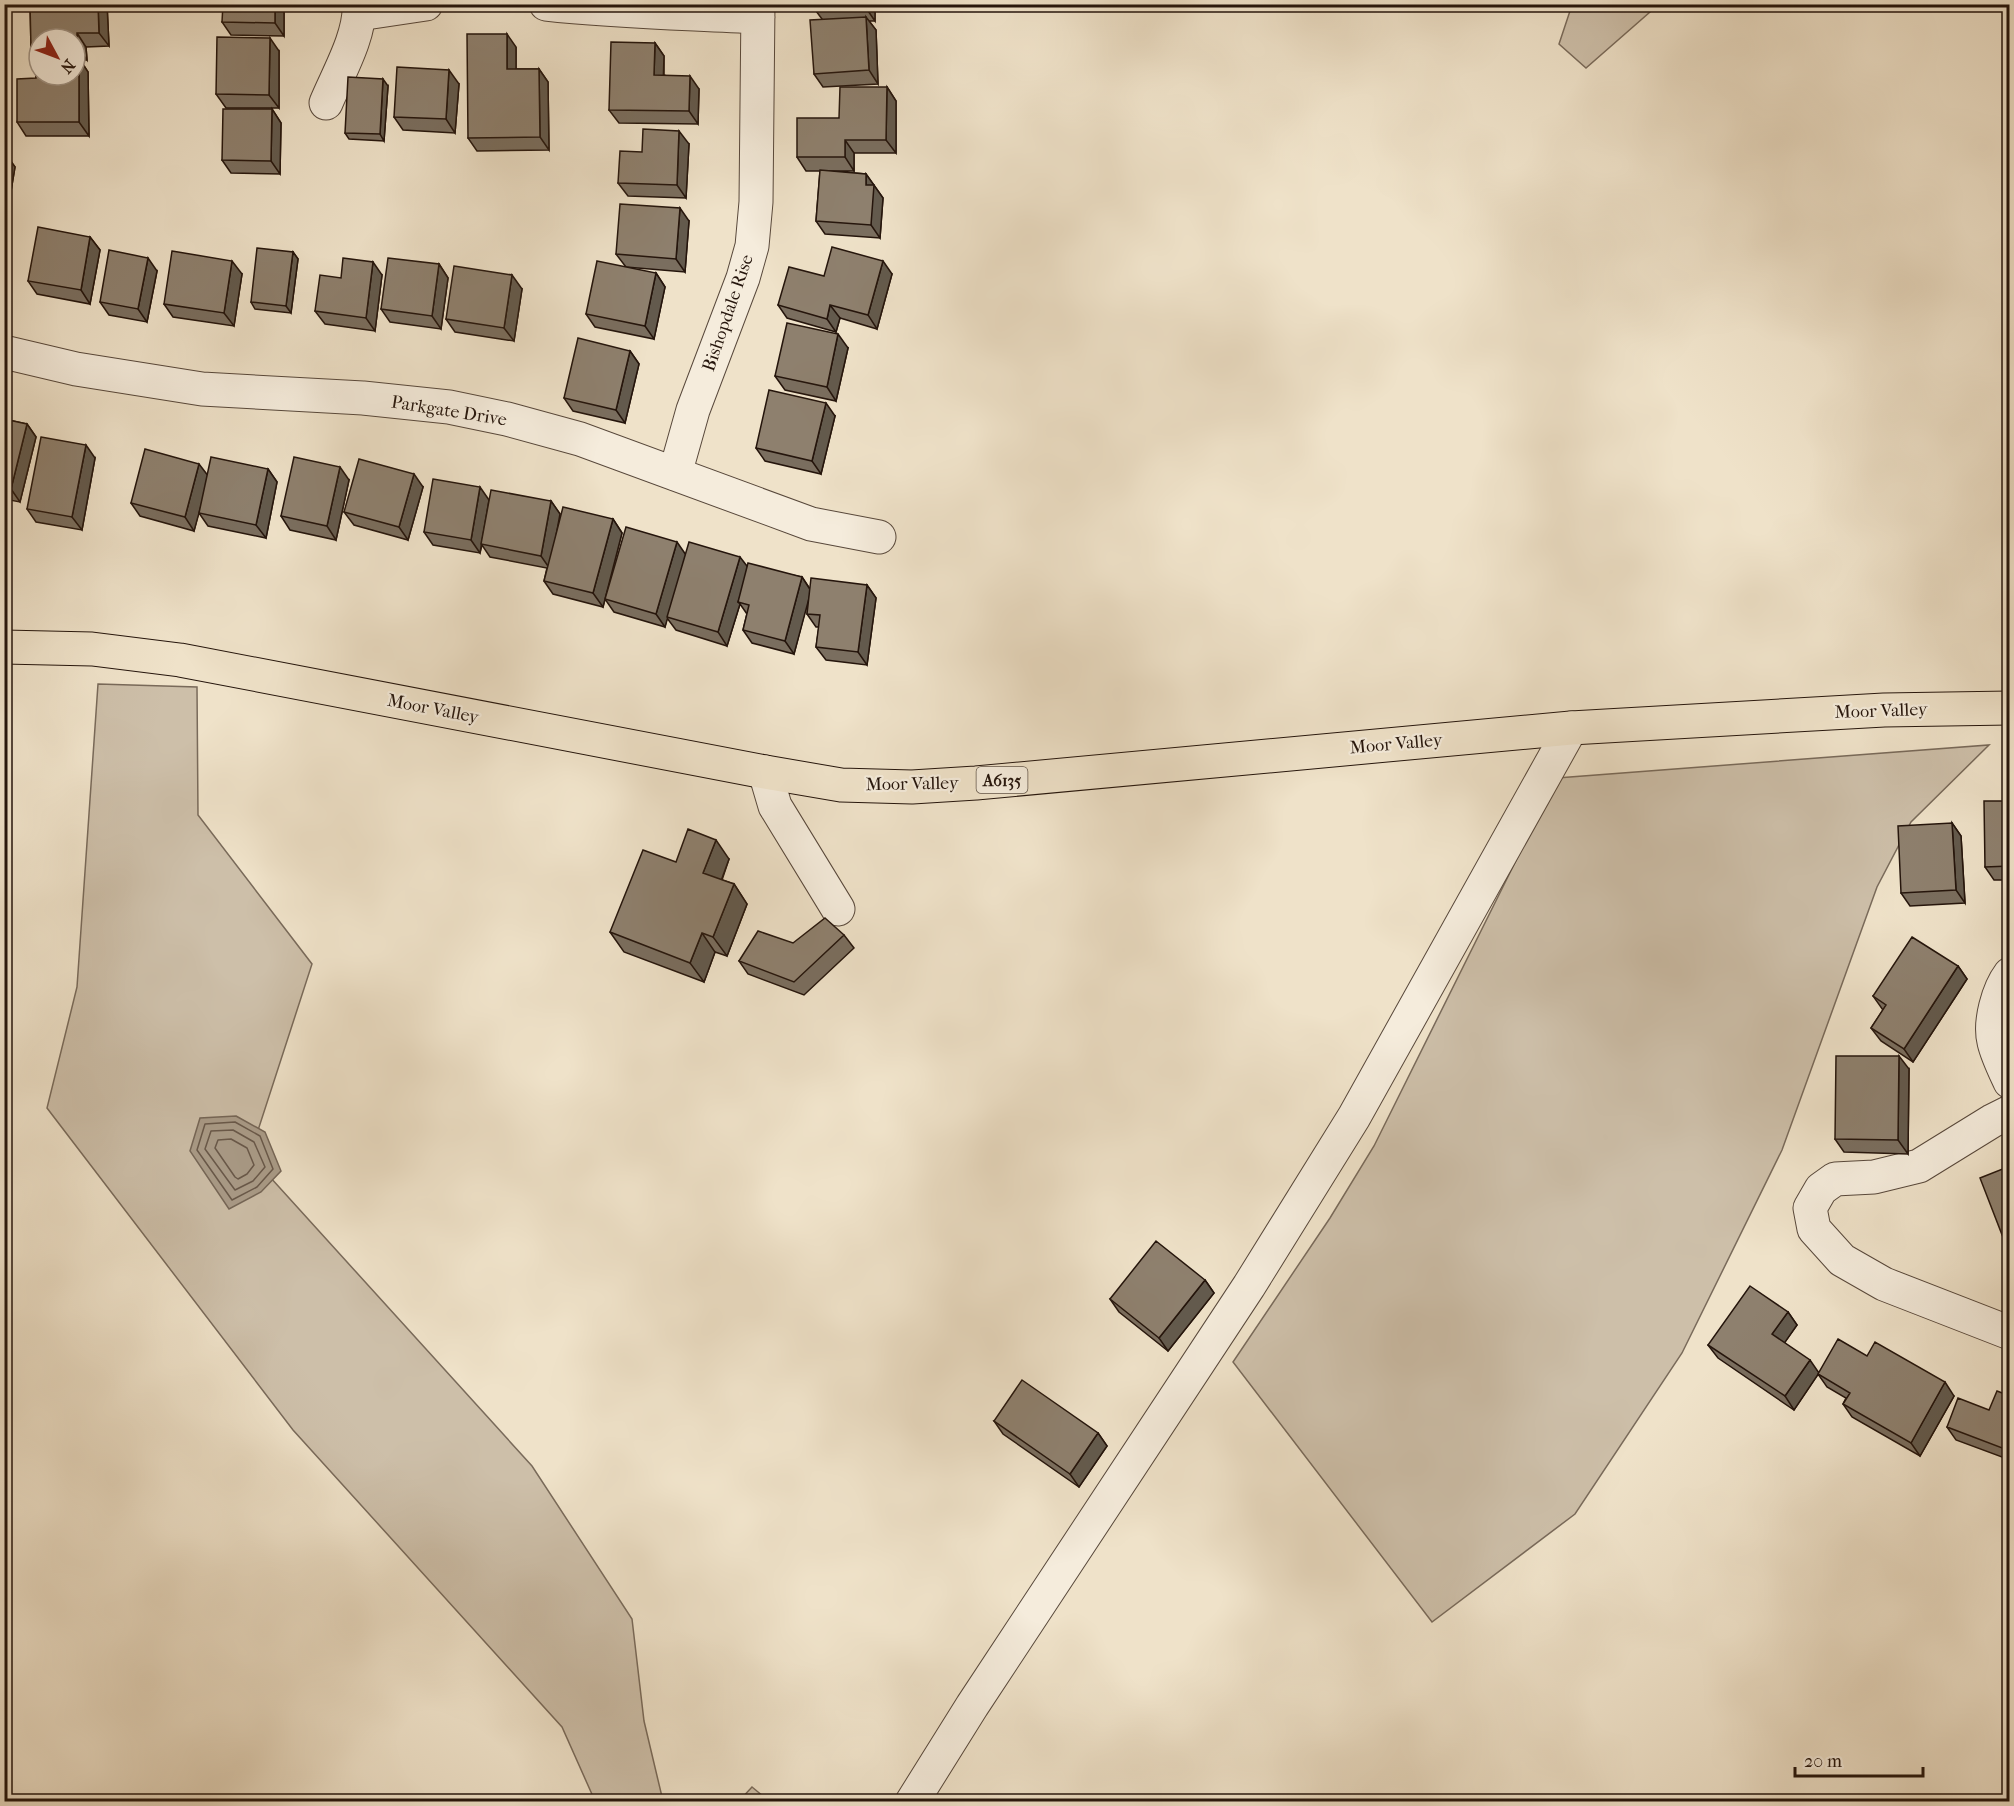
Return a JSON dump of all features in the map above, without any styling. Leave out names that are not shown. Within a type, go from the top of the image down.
[{"type":"main road","name":"Moor Valley","points":[[4,647],[92,649],[180,660],[841,785],[912,787],[1571,728],[1884,710],[2010,708]]},
{"type":"street","points":[[326,102],[351,45],[359,9],[426,4]]},
{"type":"street","points":[[546,4],[605,11],[687,13],[758,11]]},
{"type":"street","name":"Bishopdale Rise","points":[[675,474],[693,410],[743,278],[752,246],[756,202],[758,11]]},
{"type":"street","name":"Parkgate Drive","points":[[4,352],[76,369],[202,389],[363,398],[449,407],[507,419],[580,439],[811,524],[879,537]]},
{"type":"street","points":[[912,1802],[972,1706],[1249,1286],[1354,1117],[1571,728]]},
{"type":"street","points":[[765,772],[776,806],[838,909]]},
{"type":"street","points":[[2010,974],[2003,983],[1994,1013],[1993,1041],[2010,1082]]},
{"type":"street","points":[[2010,1112],[1919,1166],[1874,1177],[1835,1179],[1821,1189],[1810,1208],[1814,1229],[1842,1260],[1884,1284],[2010,1333]]},
{"type":"shaded area","points":[[1572,4],[1658,5],[1586,68],[1559,44]]},
{"type":"shaded area","points":[[98,684],[197,687],[198,815],[312,964],[250,1155],[532,1466],[632,1619],[644,1721],[663,1801],[595,1801],[562,1727],[293,1430],[47,1108],[77,987]]},
{"type":"shaded area","points":[[1989,745],[1911,822],[1877,887],[1782,1150],[1682,1353],[1575,1514],[1432,1622],[1233,1362],[1330,1218],[1374,1146],[1557,778]]},
{"type":"shaded area","points":[[752,1787],[769,1801],[739,1801]]},
{"type":"water","points":[[236,1116],[265,1132],[281,1171],[261,1192],[229,1209],[190,1151],[200,1118]]},
{"type":"building","points":[[30,4],[98,4],[99,33],[87,33],[87,27],[31,27]]},
{"type":"building","points":[[223,4],[275,4],[275,23],[222,22]]},
{"type":"building","points":[[813,4],[866,4],[866,8],[813,7]]},
{"type":"building","points":[[866,17],[869,70],[814,74],[810,20]]},
{"type":"building","points":[[467,34],[507,34],[507,69],[539,69],[540,137],[468,138]]},
{"type":"building","points":[[217,37],[270,38],[269,95],[216,94]]},
{"type":"building","points":[[611,42],[655,43],[654,75],[690,76],[689,111],[609,110]]},
{"type":"building","points":[[397,67],[449,70],[446,119],[394,117]]},
{"type":"building","points":[[348,77],[383,79],[380,134],[345,133]]},
{"type":"building","points":[[27,78],[27,87],[79,87],[79,122],[17,122],[17,79]]},
{"type":"building","points":[[840,87],[887,87],[886,140],[845,140],[845,157],[797,157],[797,118],[839,118]]},
{"type":"building","points":[[223,109],[272,109],[271,161],[222,160]]},
{"type":"building","points":[[643,129],[679,131],[677,185],[618,183],[620,151],[642,152]]},
{"type":"building","points":[[820,170],[866,174],[866,185],[874,185],[871,225],[816,221]]},
{"type":"building","points":[[620,204],[680,208],[676,259],[616,254]]},
{"type":"building","points":[[38,227],[90,237],[81,290],[28,281]]},
{"type":"building","points":[[832,247],[883,261],[868,315],[830,305],[827,319],[778,305],[789,267],[824,276]]},
{"type":"building","points":[[257,248],[293,252],[286,306],[251,302]]},
{"type":"building","points":[[109,250],[148,258],[138,309],[100,302]]},
{"type":"building","points":[[172,251],[232,261],[224,313],[164,304]]},
{"type":"building","points":[[343,258],[373,262],[366,318],[315,311],[320,275],[341,278]]},
{"type":"building","points":[[388,258],[439,264],[432,316],[381,309]]},
{"type":"building","points":[[597,261],[656,273],[645,326],[586,314]]},
{"type":"building","points":[[454,266],[512,275],[504,328],[446,319]]},
{"type":"building","points":[[787,323],[838,334],[827,387],[775,376]]},
{"type":"building","points":[[578,338],[630,351],[616,410],[564,398]]},
{"type":"building","points":[[769,390],[826,403],[812,461],[756,448]]},
{"type":"building","points":[[4,419],[27,424],[11,489],[4,488]]},
{"type":"building","points":[[41,437],[86,445],[72,517],[27,509]]},
{"type":"building","points":[[145,449],[199,464],[185,517],[131,503]]},
{"type":"building","points":[[211,457],[268,469],[256,525],[199,513]]},
{"type":"building","points":[[294,457],[340,467],[327,526],[281,516]]},
{"type":"building","points":[[359,459],[414,474],[399,527],[344,512]]},
{"type":"building","points":[[433,479],[480,487],[471,540],[424,532]]},
{"type":"building","points":[[491,490],[551,501],[541,556],[481,544]]},
{"type":"building","points":[[563,507],[613,519],[593,593],[544,581]]},
{"type":"building","points":[[626,527],[677,542],[656,614],[605,599]]},
{"type":"building","points":[[689,542],[740,557],[718,632],[667,617]]},
{"type":"building","points":[[748,563],[802,577],[785,641],[743,630],[749,605],[738,602]]},
{"type":"building","points":[[811,578],[867,585],[858,652],[816,647],[820,615],[807,614]]},
{"type":"building","points":[[1984,801],[2010,801],[2010,866],[1985,867]]},
{"type":"building","points":[[1952,823],[1956,890],[1901,893],[1898,826]]},
{"type":"building","points":[[688,829],[716,840],[703,873],[734,884],[713,937],[702,933],[690,963],[610,932],[643,850],[676,862]]},
{"type":"building","points":[[825,918],[844,935],[794,982],[739,961],[758,931],[793,943]]},
{"type":"building","points":[[1912,937],[1958,966],[1904,1049],[1871,1028],[1886,1005],[1873,996]]},
{"type":"building","points":[[1836,1056],[1899,1056],[1898,1140],[1835,1139]]},
{"type":"building","points":[[2010,1166],[2010,1244],[2006,1245],[1980,1178]]},
{"type":"building","points":[[1156,1241],[1205,1280],[1159,1338],[1110,1299]]},
{"type":"building","points":[[1750,1286],[1788,1312],[1772,1334],[1810,1360],[1785,1396],[1708,1345]]},
{"type":"building","points":[[1838,1339],[1867,1356],[1875,1342],[1945,1382],[1911,1443],[1843,1404],[1850,1393],[1818,1374]]},
{"type":"building","points":[[1022,1380],[1098,1433],[1070,1474],[994,1421]]},
{"type":"building","points":[[1997,1391],[2010,1396],[2010,1451],[1947,1427],[1958,1398],[1989,1410]]}]
